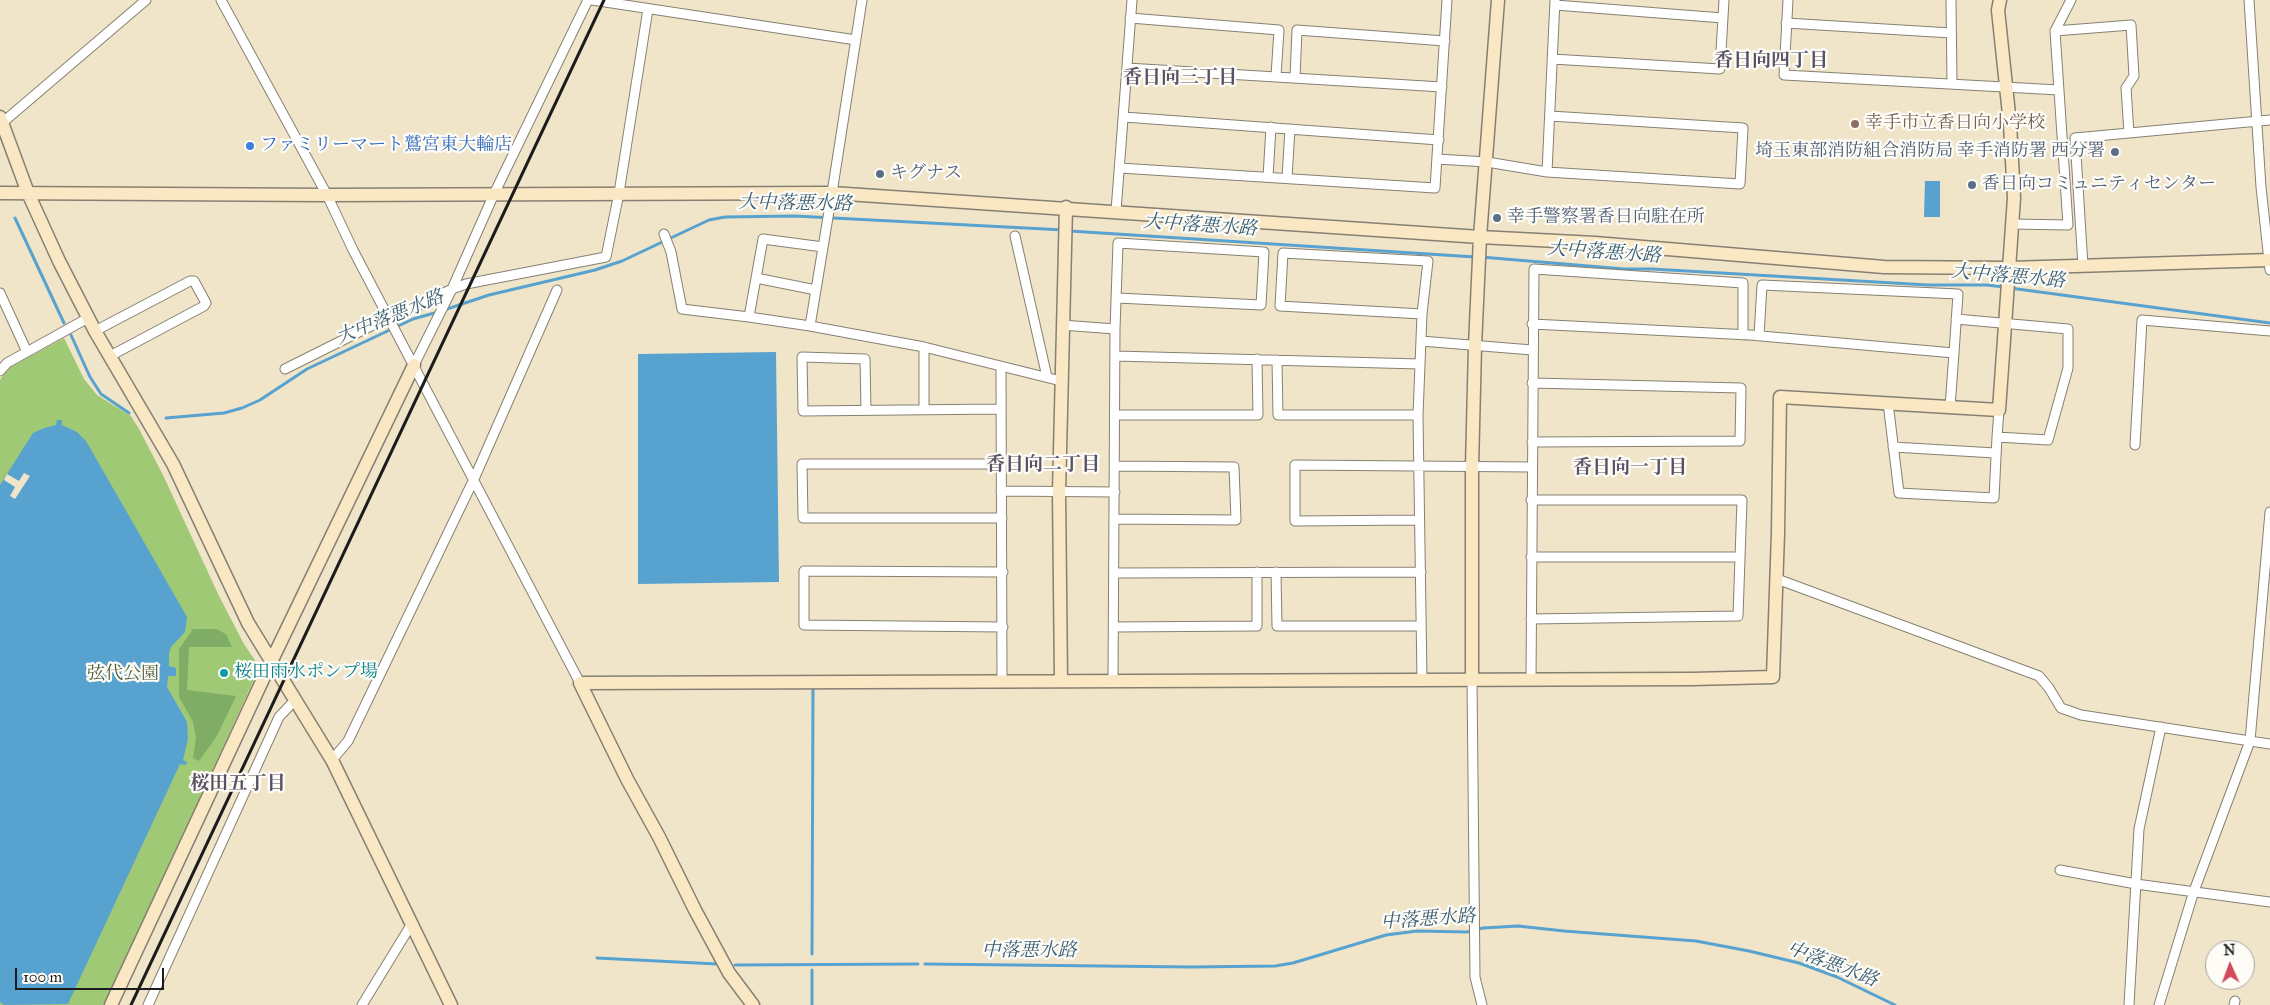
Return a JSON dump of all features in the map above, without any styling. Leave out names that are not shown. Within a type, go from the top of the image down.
[{"type":"street","points":[[146,0],[1,120],[28,193],[88,318],[173,464],[248,623],[332,760],[411,925],[452,1005]]},
{"type":"street","points":[[221,0],[327,195],[353,250],[580,683],[627,780],[659,837],[695,910],[729,973],[753,1005]]},
{"type":"street","points":[[111,1005],[271,662],[450,292],[494,194],[588,0]]},
{"type":"street","points":[[592,0],[856,40]]},
{"type":"street","points":[[810,326],[862,0]]},
{"type":"street","points":[[1116,211],[1132,0]]},
{"type":"street","points":[[1120,168],[1435,188],[1448,0]]},
{"type":"street","points":[[1482,1005],[1475,977],[1472,467],[1480,244],[1498,0]]},
{"type":"street","points":[[1552,59],[1720,69],[1724,0]]},
{"type":"street","points":[[1788,0],[1784,74],[2059,90]]},
{"type":"street","points":[[1951,0],[1952,84]]},
{"type":"street","points":[[1888,404],[1899,493],[1994,498],[1995,453],[2013,224],[2010,124],[1998,10],[2000,0]]},
{"type":"street","points":[[2013,224],[2068,225],[2054,31],[2071,0]]},
{"type":"street","points":[[0,193],[327,195],[619,192],[1066,207],[1480,244],[1595,243],[1884,267],[2009,275],[2083,266],[2269,263],[2249,0]]},
{"type":"street","points":[[1547,172],[1555,2],[1723,18]]},
{"type":"street","points":[[285,369],[381,321],[391,321],[450,292],[473,283],[606,258],[619,192],[648,9]]},
{"type":"street","points":[[1130,18],[1279,30],[1276,76]]},
{"type":"street","points":[[1786,23],[1951,33]]},
{"type":"street","points":[[2054,31],[2131,26],[2134,76],[2126,88],[2129,133]]},
{"type":"street","points":[[1295,78],[1297,30],[1445,40]]},
{"type":"street","points":[[1127,68],[1442,88]]},
{"type":"street","points":[[1437,158],[1487,162],[1547,172],[1740,184],[1743,128],[1550,116]]},
{"type":"street","points":[[1124,117],[1438,140]]},
{"type":"street","points":[[2083,266],[2075,138],[2270,120]]},
{"type":"street","points":[[1268,177],[1271,127]]},
{"type":"street","points":[[1287,178],[1290,129]]},
{"type":"street","points":[[1061,681],[1059,492],[1066,207]]},
{"type":"street","points":[[664,234],[682,309],[810,326],[924,347],[1061,381]]},
{"type":"street","points":[[1015,236],[1047,377]]},
{"type":"street","points":[[749,318],[763,239],[823,247]]},
{"type":"street","points":[[1113,681],[1115,329],[1118,243],[1264,252],[1261,305],[1117,298]]},
{"type":"street","points":[[1422,314],[1280,306],[1283,253],[1428,261],[1422,314],[1418,415],[1422,680]]},
{"type":"street","points":[[1531,680],[1532,324],[1534,269],[1743,283],[1743,335]]},
{"type":"street","points":[[756,278],[816,290]]},
{"type":"street","points":[[95,330],[190,281],[194,281],[206,303],[204,306],[110,356]]},
{"type":"street","points":[[1758,336],[1762,285],[1958,294],[1950,407]]},
{"type":"street","points":[[332,760],[348,741],[474,479],[557,290]]},
{"type":"street","points":[[0,294],[27,352]]},
{"type":"street","points":[[0,371],[4,366],[27,352],[88,318]]},
{"type":"street","points":[[1956,319],[2068,329],[2068,368],[2048,440],[1997,437]]},
{"type":"street","points":[[2135,445],[2142,320],[2270,331]]},
{"type":"street","points":[[1532,324],[1758,336],[1954,353]]},
{"type":"street","points":[[1062,325],[1115,329]]},
{"type":"street","points":[[1421,341],[1532,350]]},
{"type":"street","points":[[924,347],[924,409]]},
{"type":"street","points":[[1115,356],[1420,364]]},
{"type":"street","points":[[866,410],[865,359],[802,357],[803,411],[1001,409]]},
{"type":"street","points":[[1115,416],[1258,415],[1257,359]]},
{"type":"street","points":[[1277,360],[1278,415],[1418,415]]},
{"type":"street","points":[[1001,367],[1002,682]]},
{"type":"street","points":[[1532,383],[1742,388],[1740,441],[1532,442]]},
{"type":"street","points":[[580,683],[1531,680],[1773,677],[1777,579],[1780,397],[1998,410]]},
{"type":"street","points":[[1893,446],[1995,453]]},
{"type":"street","points":[[1002,464],[802,464],[803,518],[1002,518]]},
{"type":"street","points":[[1419,520],[1295,521],[1295,465],[1532,467]]},
{"type":"street","points":[[1115,466],[1234,467],[1236,520],[1115,519]]},
{"type":"street","points":[[1002,491],[1115,492]]},
{"type":"street","points":[[1531,500],[1742,500],[1738,616],[1531,619]]},
{"type":"street","points":[[2158,1005],[2194,891],[2250,741],[2270,512]]},
{"type":"street","points":[[1531,557],[1740,557]]},
{"type":"street","points":[[1003,572],[804,571],[804,624],[1003,626]]},
{"type":"street","points":[[1114,627],[1257,626],[1257,572]]},
{"type":"street","points":[[1276,572],[1277,626],[1421,626]]},
{"type":"street","points":[[1115,573],[1421,572]]},
{"type":"street","points":[[1777,579],[2039,676],[2050,688],[2061,708],[2074,713],[2270,744]]},
{"type":"street","points":[[148,1005],[280,717],[295,700]]},
{"type":"street","points":[[2129,1005],[2139,829],[2161,727]]},
{"type":"street","points":[[2060,870],[2136,884],[2270,902]]},
{"type":"street","points":[[362,1005],[411,925]]},
{"type":"green space","name":"弦代公園","points":[[64,338],[84,379],[97,395],[131,416],[139,429],[163,475],[219,596],[244,644],[258,665],[258,671],[104,1005],[0,1005],[0,380],[7,369]]},
{"type":"green space","points":[[193,629],[216,629],[226,634],[232,647],[189,647],[187,690],[236,696],[217,736],[199,761],[193,758],[196,738],[193,722],[179,697],[179,649]]},
{"type":"water","points":[[1925,181],[1940,181],[1940,217],[1924,217]]},
{"type":"water","points":[[776,352],[779,582],[638,584],[638,354]]},
{"type":"water","name":"弦代公園","points":[[57,420],[62,420],[62,425],[77,432],[86,441],[187,617],[185,632],[171,647],[169,653],[169,666],[176,668],[176,676],[168,676],[167,687],[187,722],[188,739],[183,760],[187,762],[186,765],[180,764],[68,1004],[4,1005],[0,1002],[0,485],[33,433],[56,425]]},
{"type":"pier","points":[[24,473],[30,476],[15,499],[10,496],[15,487],[4,480],[7,474],[19,481]]},
{"type":"waterway","name":"大中落悪水路","points":[[444,310],[489,295],[595,270],[622,261],[709,220],[725,217],[795,216],[1064,230]]},
{"type":"waterway","name":"大中落悪水路","points":[[15,218],[64,323]]},
{"type":"waterway","name":"大中落悪水路","points":[[1070,231],[1475,257]]},
{"type":"waterway","name":"大中落悪水路","points":[[1481,257],[1624,269],[1928,285],[1987,285],[2004,287]]},
{"type":"waterway","name":"大中落悪水路","points":[[2010,288],[2270,323]]},
{"type":"waterway","name":"大中落悪水路","points":[[166,418],[224,413],[242,408],[260,400],[307,369],[413,319],[438,312]]},
{"type":"waterway","name":"大中落悪水路","points":[[71,335],[90,377],[101,394],[129,413]]},
{"type":"waterway","points":[[812,954],[813,687]]},
{"type":"waterway","name":"中落悪水路","points":[[925,964],[1275,966],[1293,963],[1386,935],[1417,931],[1467,932],[1483,928],[1518,926],[1696,941],[1749,951],[1799,963],[1837,977],[1895,1005]]},
{"type":"waterway","name":"中落悪水路","points":[[597,958],[717,964]]},
{"type":"waterway","name":"中落悪水路","points":[[735,965],[918,964]]},
{"type":"waterway","points":[[812,970],[812,1005]]},
{"type":"railway","points":[[131,1005],[604,0]]},
{"type":"place","name":"幸手市立香日向小学校","points":[[1855,124]]},
{"type":"place","name":"ファミリーマート鷲宮東大輪店","points":[[250,146]]},
{"type":"place","name":"埼玉東部消防組合消防局 幸手消防署 西分署","points":[[2115,152]]},
{"type":"place","name":"キグナス","points":[[880,174]]},
{"type":"place","name":"香日向コミュニティセンター","points":[[1972,185]]},
{"type":"place","name":"幸手警察署香日向駐在所","points":[[1497,218]]},
{"type":"place","name":"桜田雨水ポンプ場","points":[[224,673]]},
{"type":"district","name":"香日向四丁目","points":[[1771,61]]},
{"type":"district","name":"香日向三丁目","points":[[1180,78]]},
{"type":"district","name":"香日向二丁目","points":[[1043,465]]},
{"type":"district","name":"香日向一丁目","points":[[1630,468]]},
{"type":"district","name":"桜田五丁目","points":[[238,784]]}]
